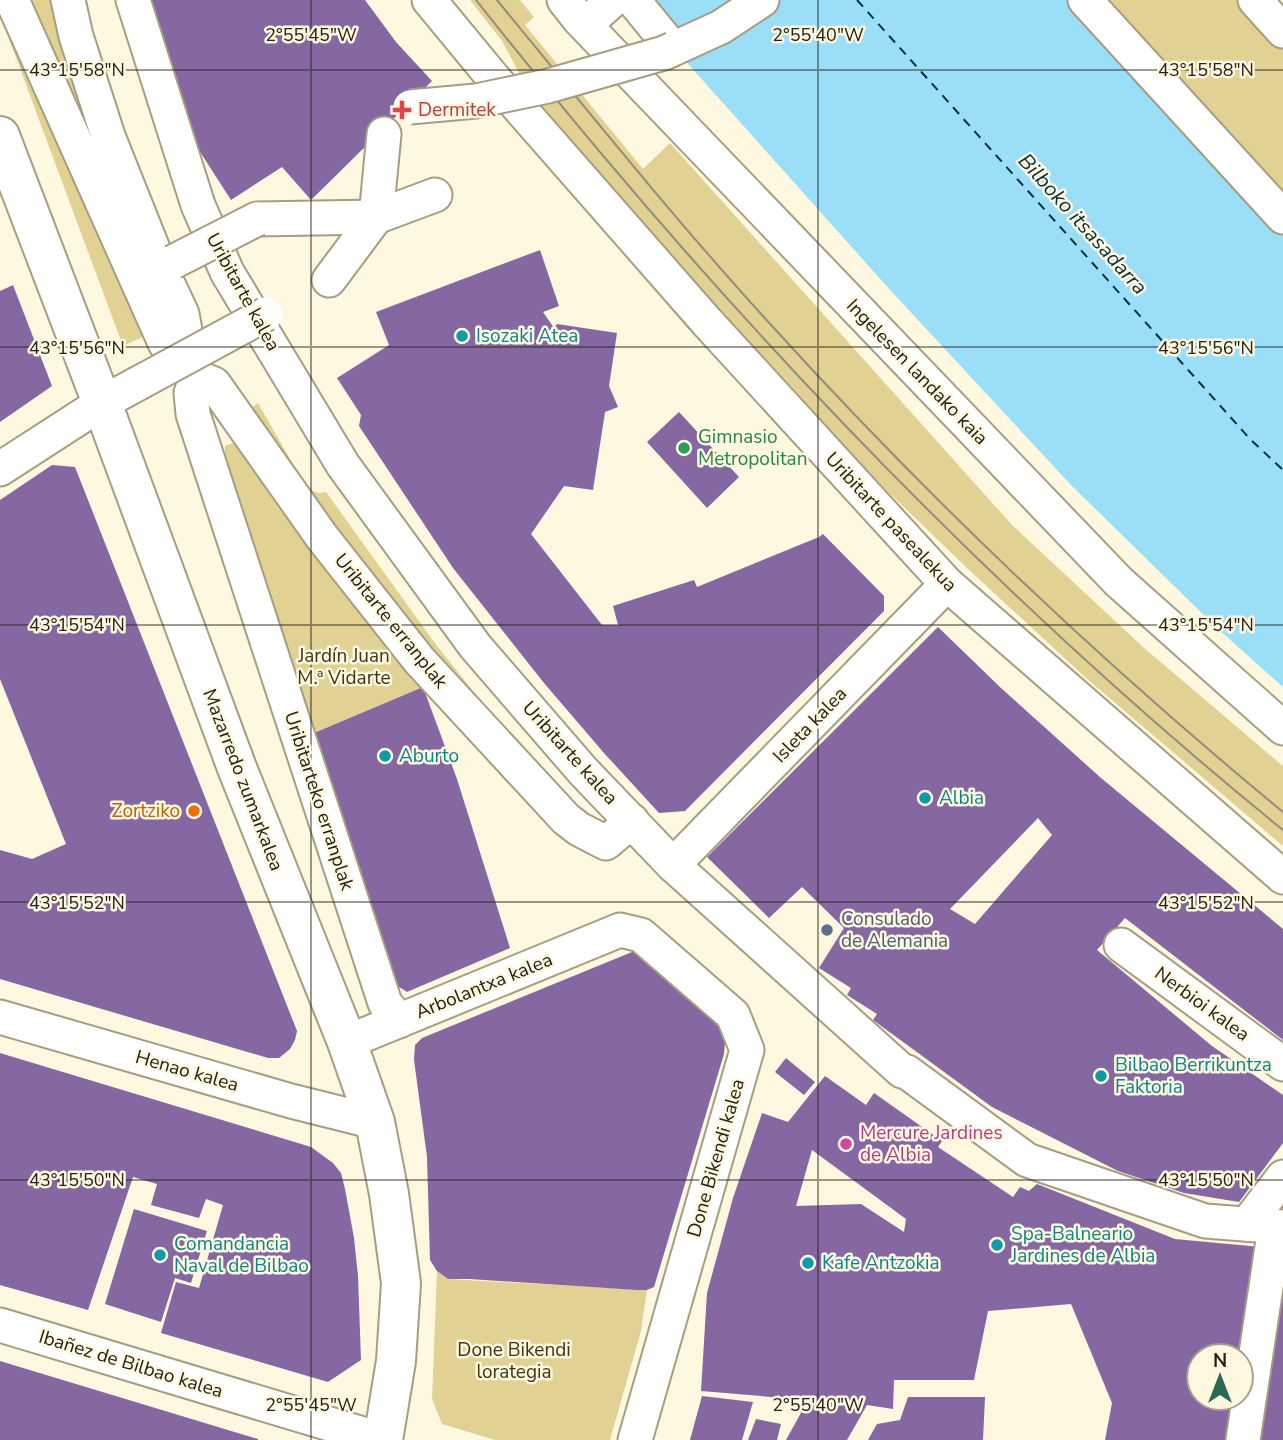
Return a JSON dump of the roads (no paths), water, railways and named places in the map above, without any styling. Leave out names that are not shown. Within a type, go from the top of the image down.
[{"type":"main road","name":"Mazarredo zumarkalea","points":[[0,136],[237,768],[347,1042],[375,1122],[389,1194],[401,1283],[396,1361],[383,1440]]},
{"type":"street","name":"Uribitarte erranplak","points":[[12,0],[166,343],[214,384],[322,537],[419,660],[566,819],[606,843],[632,821]]},
{"type":"street","points":[[68,0],[79,47],[108,136],[167,266],[182,314],[189,364]]},
{"type":"street","name":"Uribitarte kalea","points":[[133,0],[198,205],[227,272],[343,465],[475,646],[583,771],[673,865],[902,1070],[1027,1160],[1205,1221],[1269,1226]]},
{"type":"street","name":"Uribitarte pasealekua","points":[[429,0],[502,89],[707,322],[947,584],[1283,877]]},
{"type":"street","points":[[570,6],[612,0]]},
{"type":"street","points":[[633,0],[673,48]]},
{"type":"street","points":[[410,107],[476,102],[548,86],[664,52],[721,27],[762,0]]},
{"type":"street","points":[[1085,0],[1283,217]]},
{"type":"street","points":[[1255,0],[1283,31]]},
{"type":"street","name":"Ingelesen landako kaia","points":[[570,6],[1119,583],[1283,728]]},
{"type":"street","points":[[329,280],[376,217],[384,134]]},
{"type":"street","points":[[167,266],[257,219],[376,217],[435,195]]},
{"type":"street","points":[[0,469],[102,403],[266,314]]},
{"type":"street","name":"Uribitarteko erranplak","points":[[189,364],[193,414],[385,1003],[399,1021]]},
{"type":"street","name":"Isleta kalea","points":[[673,865],[947,584]]},
{"type":"street","name":"Arbolantxa kalea","points":[[347,1042],[620,930]]},
{"type":"street","name":"Done Bikendi kalea","points":[[620,930],[642,935],[733,1015],[747,1049],[635,1440]]},
{"type":"street","name":"Nerbioi kalea","points":[[1121,945],[1283,1064]]},
{"type":"street","name":"Henao kalea","points":[[0,1017],[291,1101],[375,1122]]},
{"type":"street","points":[[1243,1440],[1269,1226],[1283,1177]]},
{"type":"street","name":"Ibañez de Bilbao kalea","points":[[0,1325],[383,1440]]},
{"type":"water","name":"Bilboko itsasadarra","points":[[638,0],[1073,0],[1283,231],[1283,687],[1217,628],[1071,485],[892,292],[689,65]]},
{"type":"tram line","points":[[476,0],[661,224],[757,332],[857,437],[959,540],[1064,640],[1172,737],[1283,830]]},
{"type":"tram line","points":[[497,0],[701,246],[832,391],[1018,578],[1149,697],[1283,812]]},
{"type":"place","name":"Dermitek","points":[[402,110]]},
{"type":"place","name":"Isozaki Atea","points":[[462,336]]},
{"type":"place","name":"Gimnasio Metropolitan","points":[[684,448]]},
{"type":"place","name":"Aburto","points":[[385,756]]},
{"type":"place","name":"Albia","points":[[925,798]]},
{"type":"place","name":"Zortziko","points":[[194,811]]},
{"type":"place","name":"Consulado de Alemania","points":[[827,930]]},
{"type":"place","name":"Bilbao Berrikuntza Faktoria","points":[[1101,1076]]},
{"type":"place","name":"Mercure Jardines de Albia","points":[[846,1144]]},
{"type":"place","name":"Spa-Balneario Jardines de Albia","points":[[997,1245]]},
{"type":"place","name":"Comandancia Naval de Bilbao","points":[[160,1255]]},
{"type":"place","name":"Kafe Antzokia","points":[[808,1263]]},
{"type":"park label","name":"Jardín Juan M.ª Vidarte","points":[[344,667]]},
{"type":"park label","name":"Done Bikendi lorategia","points":[[514,1361]]}]
